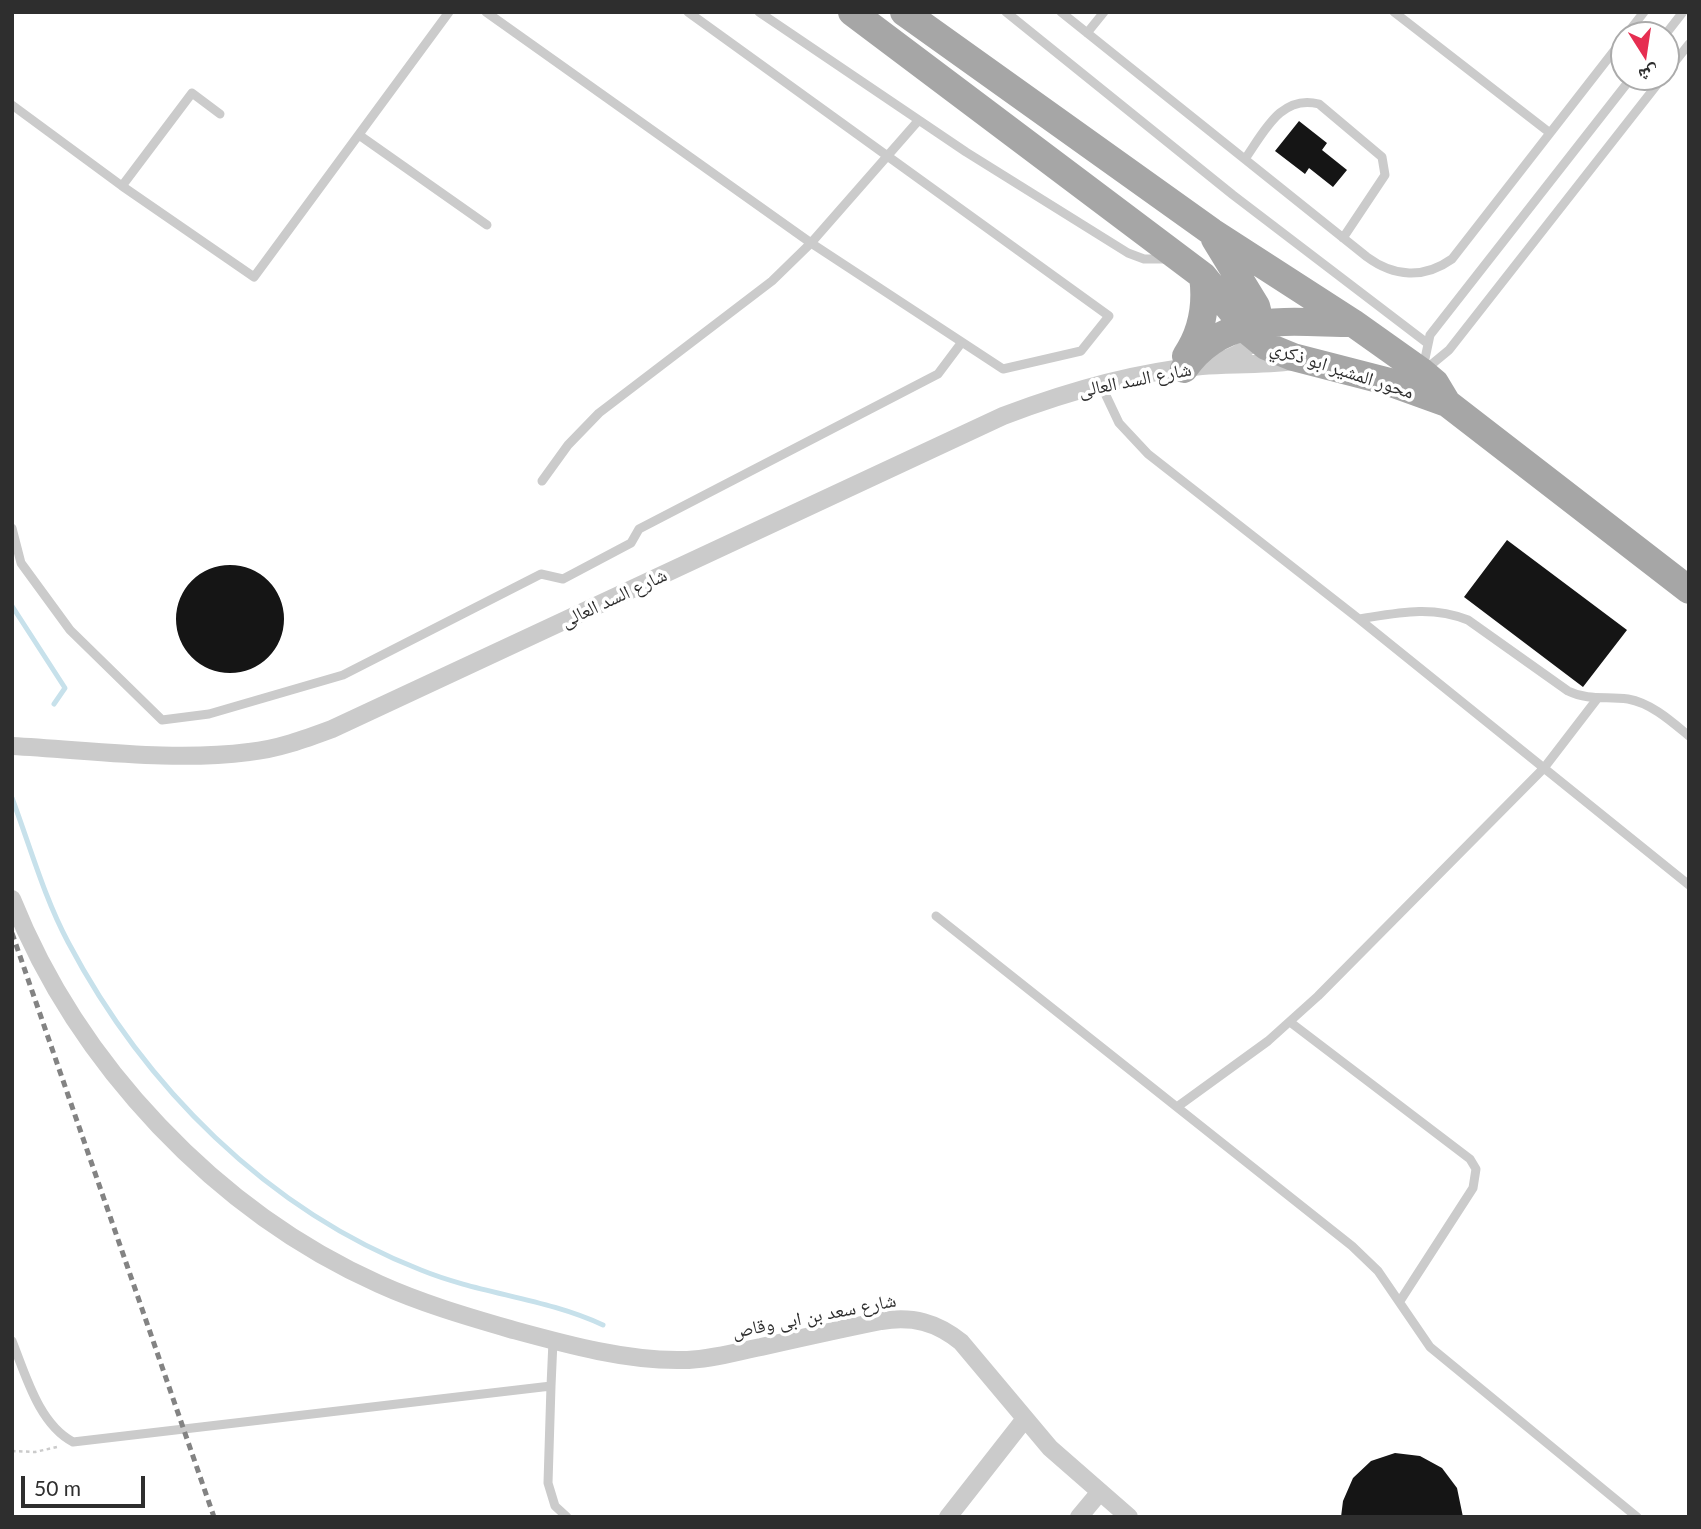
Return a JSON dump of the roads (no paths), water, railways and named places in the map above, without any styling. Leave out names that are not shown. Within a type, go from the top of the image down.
[{"type":"main road","name":"محور المشير ابو ذكري","points":[[852,12],[1177,255],[1203,276],[1279,353],[1386,380],[1447,403]]},
{"type":"main road","name":"محور المشير ابو ذكري","points":[[904,12],[1212,232],[1353,323],[1422,372],[1435,383],[1447,403]]},
{"type":"main road","points":[[1212,232],[1256,306],[1253,329]]},
{"type":"main road","points":[[1186,368],[1200,330],[1205,302],[1203,276]]},
{"type":"main road","points":[[1186,368],[1209,341],[1253,329],[1353,323]]},
{"type":"main road","points":[[1447,403],[1689,590]]},
{"type":"street","name":"شارع السد العالى","points":[[12,746],[211,756],[252,752],[293,743],[332,729],[1003,416],[1101,385],[1186,368],[1307,360]]},
{"type":"street","name":"شارع سعد بن ابى وقاص","points":[[12,899],[40,961],[79,1027],[156,1121],[222,1185],[296,1239],[377,1283],[463,1316],[553,1341],[631,1356],[685,1360],[712,1357],[881,1321],[902,1318],[924,1320],[944,1329],[961,1342],[1024,1420],[1098,1493],[1129,1517]]},
{"type":"street","points":[[953,1515],[1024,1420]]},
{"type":"street","points":[[1079,1517],[1098,1493]]},
{"type":"lane","points":[[12,105],[122,186],[254,277],[449,12]]},
{"type":"lane","points":[[486,12],[811,243],[1003,369],[1082,351],[1109,316],[688,12]]},
{"type":"lane","points":[[759,12],[918,121],[1128,253],[1152,260],[1177,255]]},
{"type":"lane","points":[[1006,12],[1233,195],[1427,343]]},
{"type":"lane","points":[[1061,12],[1343,238],[1391,271],[1407,274],[1439,268],[1452,259],[1610,56]]},
{"type":"lane","points":[[1087,33],[1104,12]]},
{"type":"lane","points":[[1394,12],[1550,133]]},
{"type":"lane","points":[[1422,372],[1427,343],[1621,91]]},
{"type":"lane","points":[[1422,372],[1448,350],[1652,91]]},
{"type":"lane","points":[[122,186],[192,93],[220,114]]},
{"type":"lane","points":[[1245,159],[1277,113],[1290,104],[1306,101],[1319,104],[1382,157],[1385,165],[1385,175],[1343,238]]},
{"type":"lane","points":[[542,481],[568,445],[599,413],[772,281],[811,243],[918,121]]},
{"type":"lane","points":[[359,135],[487,225]]},
{"type":"lane","points":[[12,528],[21,563],[70,630],[162,720],[208,714],[344,674],[541,574],[563,579],[631,543],[639,529],[938,374],[962,342]]},
{"type":"lane","points":[[1101,385],[1119,423],[1147,454],[1359,619],[1689,885]]},
{"type":"lane","points":[[1359,619],[1431,610],[1449,612],[1468,620],[1568,691],[1582,698],[1628,699],[1644,704],[1689,736]]},
{"type":"lane","points":[[1177,1107],[1290,1022],[1544,768],[1597,699]]},
{"type":"lane","points":[[936,916],[1352,1246],[1378,1271],[1430,1347],[1637,1517]]},
{"type":"lane","points":[[1290,1022],[1469,1159],[1476,1169],[1473,1188],[1400,1301]]},
{"type":"lane","points":[[12,1341],[44,1413],[62,1436],[73,1442],[551,1386]]},
{"type":"lane","points":[[553,1341],[548,1483],[555,1506],[566,1517]]},
{"type":"waterway","points":[[12,606],[65,688],[54,704]]},
{"type":"waterway","points":[[12,798],[52,907],[68,942],[99,995],[134,1046],[172,1093],[215,1137],[262,1178],[312,1214],[365,1245],[443,1278],[558,1308],[603,1325]]},
{"type":"railway","points":[[12,933],[214,1517]]}]
